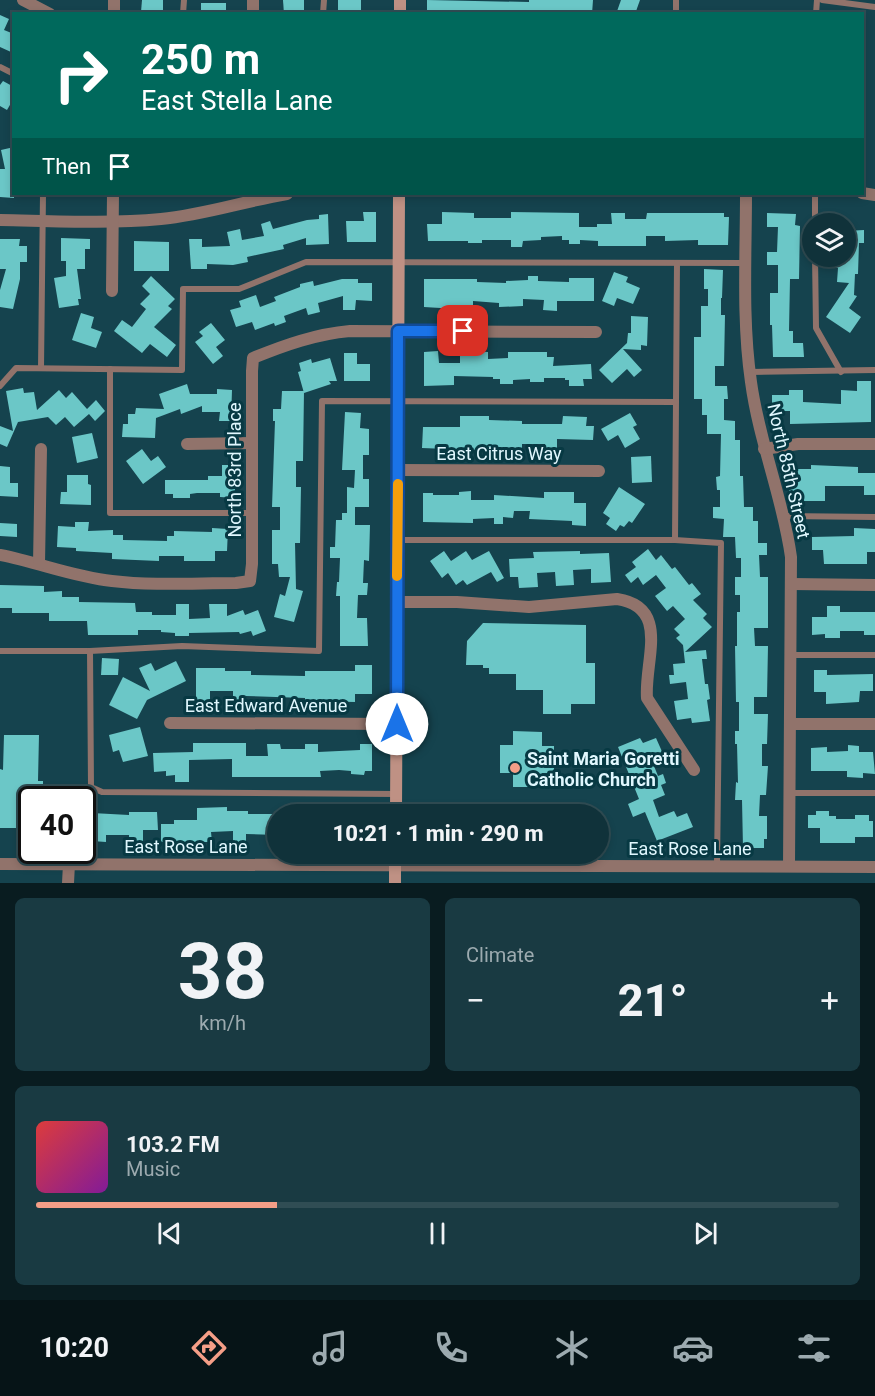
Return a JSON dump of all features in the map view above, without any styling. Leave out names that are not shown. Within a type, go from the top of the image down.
[{"type":"street","points":[[23,0],[44,7]]},
{"type":"street","points":[[112,291],[113,195]]},
{"type":"street","points":[[0,220],[162,219],[282,195]]},
{"type":"street","points":[[396,804],[399,195]]},
{"type":"street","name":"North 85th Street","points":[[746,195],[746,329],[749,372],[764,448],[788,535],[791,557],[789,866]]},
{"type":"street","points":[[398,331],[596,332]]},
{"type":"street","name":"North 83rd Place","points":[[39,564],[88,578],[121,582],[236,584],[250,581],[253,358],[303,339],[327,333],[398,331]]},
{"type":"street","points":[[187,444],[252,443]]},
{"type":"street","points":[[764,448],[798,444],[875,444]]},
{"type":"street","points":[[0,555],[39,564],[41,449]]},
{"type":"street","name":"East Citrus Way","points":[[398,470],[599,471]]},
{"type":"street","points":[[791,584],[875,585]]},
{"type":"street","points":[[397,602],[457,602],[529,607],[617,599],[626,600],[640,607],[647,615],[651,626],[647,698],[694,770]]},
{"type":"street","name":"East Edward Avenue","points":[[170,723],[397,724]]},
{"type":"street","points":[[791,724],[875,724]]},
{"type":"street","name":"East Rose Lane","points":[[96,864],[267,861]]},
{"type":"street","name":"East Rose Lane","points":[[0,864],[18,864]]},
{"type":"street","points":[[68,883],[69,864]]},
{"type":"street","points":[[395,864],[395,883]]},
{"type":"street","name":"East Rose Lane","points":[[609,864],[875,867]]},
{"type":"lane","points":[[822,0],[875,7]]},
{"type":"lane","points":[[41,368],[43,195]]},
{"type":"lane","points":[[815,195],[815,213]]},
{"type":"lane","points":[[0,386],[16,368],[182,370],[183,289],[239,289],[306,262],[746,263]]},
{"type":"lane","points":[[675,540],[677,263]]},
{"type":"lane","points":[[815,267],[816,328],[841,372]]},
{"type":"lane","points":[[110,369],[110,513],[252,513]]},
{"type":"lane","points":[[749,372],[875,370]]},
{"type":"lane","points":[[0,651],[90,651],[182,646],[319,651],[322,401],[676,402]]},
{"type":"lane","points":[[782,516],[875,517]]},
{"type":"lane","points":[[398,540],[675,540],[721,543],[717,866]]},
{"type":"lane","points":[[90,651],[91,787],[102,792],[396,794]]},
{"type":"lane","points":[[792,655],[875,655]]},
{"type":"lane","points":[[790,793],[875,793]]},
{"type":"building","points":[[142,0],[163,0],[163,12],[141,12]]},
{"type":"building","points":[[283,0],[304,0],[304,12],[284,12]]},
{"type":"building","points":[[338,0],[361,0],[361,12],[338,12]]},
{"type":"building","points":[[427,0],[529,2],[529,0],[593,0],[592,12],[427,12]]},
{"type":"building","points":[[621,0],[640,0],[636,12],[617,12]]},
{"type":"building","points":[[201,3],[226,3],[226,12],[201,12]]},
{"type":"building","points":[[0,15],[9,19],[4,30],[12,33],[12,50],[11,52],[0,47]]},
{"type":"building","points":[[3,81],[12,86],[12,101],[7,110],[0,106],[0,85]]},
{"type":"building","points":[[12,147],[12,195],[14,198],[0,197],[0,169],[5,169],[1,150]]},
{"type":"building","points":[[363,212],[376,212],[376,242],[347,242],[346,221],[364,221]]},
{"type":"building","points":[[442,212],[474,213],[474,218],[511,218],[511,212],[579,213],[579,227],[612,224],[611,213],[625,213],[625,219],[646,219],[647,213],[724,213],[724,217],[729,217],[728,245],[698,245],[698,240],[665,241],[665,236],[646,236],[646,246],[598,246],[598,241],[580,240],[580,244],[569,244],[569,240],[562,240],[562,236],[523,241],[522,247],[511,247],[511,240],[482,240],[482,243],[428,241],[427,224],[442,224]]},
{"type":"building","points":[[767,213],[796,214],[795,225],[800,226],[799,279],[790,279],[789,331],[793,331],[793,343],[803,343],[804,357],[773,357],[770,293],[778,293],[778,265],[767,265],[767,252],[777,252],[778,227],[767,227]]},
{"type":"building","points":[[328,214],[329,244],[306,245],[306,238],[283,245],[284,249],[247,257],[248,262],[233,265],[207,264],[207,269],[191,269],[189,239],[202,239],[202,247],[230,246],[227,232],[240,229],[242,240],[264,236],[261,224],[270,221],[273,229],[319,219],[319,215]]},
{"type":"building","points":[[856,230],[864,230],[864,243],[859,243],[858,274],[855,274],[854,295],[857,296],[849,308],[861,317],[850,333],[826,317],[849,283],[837,282],[838,268],[832,267],[856,267]]},
{"type":"building","points":[[61,238],[90,239],[90,249],[85,249],[85,269],[77,269],[81,299],[78,299],[79,305],[59,308],[54,278],[66,276],[66,261],[61,261]]},
{"type":"building","points":[[0,239],[20,239],[19,246],[27,246],[27,262],[20,262],[20,279],[13,309],[0,307],[0,290],[6,269],[0,269]]},
{"type":"building","points":[[134,241],[169,242],[169,271],[134,271]]},
{"type":"building","points":[[704,269],[723,270],[721,315],[725,315],[724,366],[715,366],[715,386],[727,386],[728,399],[724,399],[724,420],[735,421],[735,440],[740,440],[740,476],[743,476],[744,507],[753,507],[753,521],[758,521],[758,543],[767,543],[767,555],[759,555],[760,577],[768,577],[768,628],[754,628],[755,646],[768,646],[767,697],[754,697],[754,714],[768,714],[767,744],[762,744],[762,766],[768,766],[766,795],[760,795],[759,816],[767,816],[767,839],[764,839],[764,848],[743,848],[742,800],[735,800],[736,782],[738,783],[735,731],[739,731],[739,702],[736,702],[735,646],[737,646],[737,612],[740,612],[740,595],[735,595],[735,577],[741,577],[741,558],[736,558],[735,537],[723,537],[724,519],[713,518],[713,507],[720,507],[720,490],[717,490],[716,477],[720,476],[721,434],[707,434],[707,415],[702,415],[702,399],[694,399],[694,337],[701,337],[701,306],[708,306],[708,289],[704,289]]},
{"type":"building","points":[[614,272],[628,277],[626,282],[640,288],[633,304],[617,298],[614,306],[602,301]]},
{"type":"building","points":[[151,276],[175,299],[168,306],[172,309],[154,327],[176,345],[167,357],[150,344],[142,353],[114,331],[122,320],[132,327],[146,309],[140,304],[150,294],[142,286]]},
{"type":"building","points":[[528,276],[538,276],[538,281],[569,282],[569,278],[594,278],[594,301],[557,301],[557,311],[543,310],[544,300],[523,299],[523,306],[499,307],[499,303],[473,301],[473,310],[424,307],[424,279],[477,279],[477,282],[506,283],[506,281],[528,280]]},
{"type":"building","points":[[342,279],[358,279],[358,283],[372,283],[372,301],[356,300],[355,310],[343,310],[343,296],[318,303],[320,312],[308,315],[306,308],[284,316],[286,322],[275,326],[274,323],[255,330],[252,322],[236,327],[230,310],[241,307],[239,301],[256,295],[260,307],[276,301],[274,297],[300,287],[300,284],[313,281],[314,286]]},
{"type":"building","points":[[81,313],[94,317],[91,328],[102,332],[96,348],[72,340]]},
{"type":"building","points":[[631,316],[648,317],[647,346],[641,345],[641,350],[623,349],[642,370],[634,377],[627,369],[612,383],[599,370],[627,343],[628,333],[631,333]]},
{"type":"building","points":[[211,323],[225,340],[216,347],[223,356],[213,364],[195,342],[203,336],[199,332]]},
{"type":"building","points":[[438,351],[439,363],[460,363],[460,355],[469,355],[469,351],[488,352],[488,359],[508,358],[508,352],[547,352],[547,357],[554,357],[553,366],[591,364],[592,379],[583,379],[584,386],[569,386],[569,380],[565,378],[544,378],[544,382],[530,382],[530,379],[513,380],[513,384],[500,384],[500,379],[493,379],[493,377],[454,376],[454,385],[424,386],[424,352]]},
{"type":"building","points":[[344,353],[357,353],[357,364],[370,364],[370,381],[344,381]]},
{"type":"building","points":[[330,358],[337,381],[329,381],[331,384],[304,393],[298,372],[301,371],[299,363],[311,359],[312,363]]},
{"type":"building","points":[[857,381],[871,381],[871,422],[790,424],[790,411],[772,411],[772,395],[789,395],[789,390],[803,390],[803,402],[841,404],[841,390],[857,391]]},
{"type":"building","points":[[187,384],[190,394],[217,394],[217,389],[232,390],[231,421],[219,421],[220,412],[202,412],[202,406],[181,414],[180,409],[156,418],[155,438],[122,437],[123,424],[128,424],[128,414],[135,414],[136,408],[164,409],[159,394]]},
{"type":"building","points":[[23,388],[24,393],[34,392],[37,410],[59,390],[66,398],[72,392],[87,409],[96,400],[105,411],[95,421],[89,414],[74,427],[65,417],[56,425],[48,417],[18,422],[7,447],[0,444],[0,426],[13,431],[6,391]]},
{"type":"building","points":[[282,391],[304,391],[303,461],[296,461],[296,487],[301,487],[300,543],[295,543],[296,589],[303,591],[294,622],[274,617],[280,594],[285,596],[290,577],[279,577],[278,564],[272,564],[272,530],[280,530],[280,507],[272,507],[275,421],[273,421],[273,409],[281,409]]},
{"type":"building","points":[[345,412],[361,413],[360,428],[369,429],[369,455],[363,455],[363,479],[369,479],[369,507],[355,507],[355,525],[370,525],[369,561],[364,560],[363,583],[368,583],[367,595],[358,595],[357,618],[367,618],[368,646],[340,646],[340,596],[336,596],[340,558],[330,558],[330,547],[335,547],[336,520],[342,520],[342,513],[347,513],[347,487],[354,488],[355,470],[342,470]]},
{"type":"building","points":[[630,413],[637,425],[633,427],[640,439],[625,448],[618,435],[608,441],[601,429]]},
{"type":"building","points":[[460,416],[489,416],[489,420],[522,421],[522,424],[562,424],[563,416],[587,417],[586,426],[594,426],[593,440],[557,439],[557,450],[545,450],[545,444],[522,444],[522,449],[422,448],[423,427],[460,427]]},
{"type":"building","points":[[92,433],[98,458],[77,463],[72,437]]},
{"type":"building","points":[[142,449],[151,461],[158,456],[166,467],[143,484],[126,461]]},
{"type":"building","points":[[651,456],[652,482],[632,483],[631,457]]},
{"type":"building","points":[[222,465],[235,465],[235,498],[220,497],[220,493],[190,494],[190,498],[173,498],[173,494],[165,494],[165,480],[208,480],[208,476],[222,476]]},
{"type":"building","points":[[811,465],[858,467],[858,473],[875,473],[875,495],[864,495],[864,486],[825,486],[825,501],[789,501],[789,469],[811,469]]},
{"type":"building","points":[[0,466],[10,467],[10,483],[18,483],[18,497],[0,496]]},
{"type":"building","points":[[67,475],[88,475],[88,484],[91,485],[91,505],[60,504],[61,492],[67,492]]},
{"type":"building","points":[[619,487],[645,504],[632,523],[629,521],[624,527],[620,525],[616,531],[606,524],[610,518],[603,513]]},
{"type":"building","points":[[471,491],[471,500],[494,500],[494,495],[544,498],[544,492],[574,492],[574,503],[586,503],[586,526],[572,525],[572,521],[529,519],[530,511],[514,511],[513,518],[503,517],[503,524],[494,524],[494,518],[473,519],[473,523],[423,522],[423,493],[459,495],[459,492]]},
{"type":"building","points":[[75,522],[89,522],[88,531],[113,530],[113,535],[123,535],[123,540],[167,541],[167,536],[174,536],[174,531],[212,532],[212,528],[228,529],[227,551],[215,551],[215,561],[184,561],[184,556],[159,556],[159,561],[112,559],[112,553],[76,551],[76,548],[57,547],[58,526],[75,527]]},
{"type":"building","points":[[0,523],[17,524],[17,537],[0,536]]},
{"type":"building","points":[[854,528],[875,529],[875,552],[867,552],[867,564],[824,564],[823,550],[812,550],[812,537],[854,536]]},
{"type":"building","points":[[648,549],[656,560],[661,555],[672,569],[675,567],[689,585],[692,583],[701,594],[693,600],[707,614],[703,618],[712,627],[685,652],[706,650],[707,659],[702,659],[705,684],[708,684],[710,699],[707,700],[710,721],[692,723],[691,718],[677,720],[674,701],[688,699],[686,682],[670,684],[669,675],[674,675],[673,664],[685,663],[683,645],[676,638],[680,635],[674,629],[685,619],[673,606],[667,611],[655,596],[666,588],[656,575],[643,585],[638,577],[631,583],[625,575],[636,567],[632,562]]},
{"type":"building","points":[[444,551],[451,561],[466,551],[472,560],[489,551],[504,578],[497,582],[491,572],[467,585],[463,580],[456,585],[448,573],[442,578],[430,561]]},
{"type":"building","points":[[580,551],[580,554],[609,553],[611,582],[591,583],[591,569],[573,570],[574,585],[556,586],[555,572],[537,573],[538,587],[519,588],[518,577],[510,577],[509,559],[534,558],[533,552]]},
{"type":"building","points":[[0,585],[44,586],[44,592],[62,591],[62,597],[79,597],[79,602],[135,603],[136,612],[152,612],[152,615],[176,615],[176,604],[189,604],[189,619],[210,618],[209,604],[227,604],[227,616],[243,610],[245,615],[258,610],[266,631],[253,636],[251,631],[240,634],[239,632],[189,633],[189,636],[175,636],[175,633],[161,632],[161,630],[138,630],[138,635],[88,635],[87,621],[49,621],[49,613],[12,613],[12,608],[0,608]]},
{"type":"building","points":[[827,606],[840,606],[840,612],[875,612],[875,635],[864,635],[864,631],[840,631],[840,638],[825,638],[825,634],[812,635],[812,617],[827,617]]},
{"type":"building","points":[[483,623],[586,625],[586,663],[595,663],[595,704],[571,704],[571,714],[543,714],[543,690],[516,690],[516,674],[489,674],[489,668],[483,668],[483,665],[466,665],[467,641]]},
{"type":"building","points":[[102,658],[119,659],[118,675],[101,675]]},
{"type":"building","points":[[176,661],[186,681],[147,700],[137,719],[109,705],[123,677],[150,691],[139,668],[151,663],[155,671]]},
{"type":"building","points":[[355,665],[372,665],[372,694],[355,694],[355,702],[246,696],[246,702],[233,702],[233,691],[210,691],[210,702],[196,702],[196,668],[251,671],[251,675],[305,676],[305,671],[355,671]]},
{"type":"building","points":[[814,670],[827,670],[827,675],[873,674],[873,691],[860,691],[859,702],[826,704],[826,692],[814,692]]},
{"type":"building","points":[[140,727],[148,756],[123,762],[119,750],[113,752],[109,735]]},
{"type":"building","points":[[513,731],[542,732],[542,746],[554,746],[554,773],[542,773],[542,787],[513,787],[513,773],[500,773],[500,745],[513,745]]},
{"type":"building","points":[[4,735],[39,735],[38,781],[43,781],[43,786],[18,786],[18,837],[16,837],[16,828],[0,828],[0,769],[3,770]]},
{"type":"building","points":[[640,738],[643,743],[656,738],[664,756],[652,761],[658,776],[663,774],[666,783],[661,785],[665,795],[653,800],[659,817],[674,811],[677,817],[687,813],[693,827],[657,841],[645,812],[633,817],[628,804],[639,799],[618,747]]},
{"type":"building","points":[[193,743],[246,743],[246,756],[268,756],[267,744],[280,744],[281,749],[305,749],[305,744],[318,744],[318,752],[360,750],[360,744],[372,744],[372,771],[365,771],[364,775],[351,774],[351,771],[320,771],[321,777],[232,777],[232,759],[189,760],[189,782],[175,782],[175,775],[166,776],[166,771],[154,772],[153,753],[193,752]]},
{"type":"building","points":[[848,745],[859,746],[859,752],[873,752],[875,774],[863,773],[863,778],[847,777],[847,771],[811,771],[811,748],[827,747],[827,752],[848,751]]},
{"type":"building","points":[[227,807],[227,811],[267,814],[267,835],[246,834],[246,842],[233,842],[233,831],[211,832],[212,842],[161,842],[161,824],[174,824],[174,820],[197,820],[197,808]]},
{"type":"building","points":[[816,811],[829,811],[829,816],[836,816],[836,819],[855,819],[855,815],[869,815],[869,821],[873,821],[873,837],[855,837],[855,843],[820,843],[820,828],[808,828],[808,815],[816,815]]},
{"type":"building","points":[[129,812],[157,812],[158,830],[143,830],[143,841],[129,841],[129,835],[106,835],[106,842],[96,841],[96,813],[129,815]]},
{"type":"slow traffic","points":[[397,576],[398,484]]},
{"type":"place","name":"Saint Maria Goretti Catholic Church","points":[[515,768]]},
{"type":"route","points":[[397,724],[398,331],[463,331]]}]
